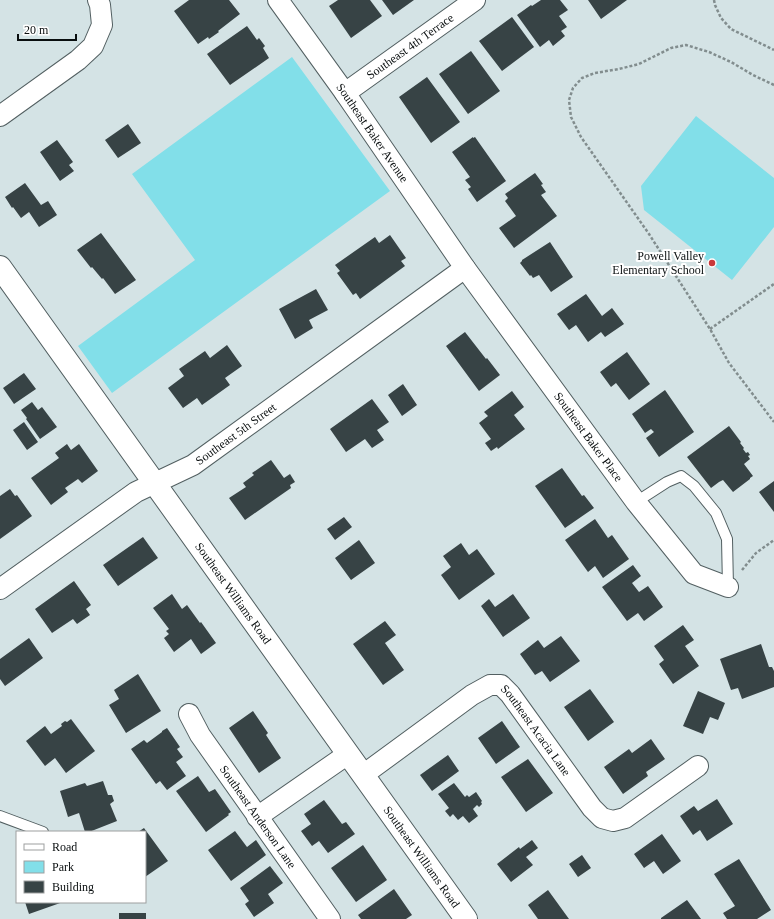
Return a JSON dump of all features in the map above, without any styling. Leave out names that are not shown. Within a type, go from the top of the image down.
[{"type":"street","points":[[0,116],[78,60],[94,46],[102,25],[100,4],[98,0]]},
{"type":"street","name":"Southeast Baker Avenue","points":[[278,0],[345,93],[465,268]]},
{"type":"street","name":"Southeast 4th Terrace","points":[[345,93],[475,0]]},
{"type":"street","name":"Southeast Williams Road","points":[[0,267],[466,919]]},
{"type":"street","name":"Southeast 5th Street","points":[[0,589],[136,492],[194,464],[465,268]]},
{"type":"street","name":"Southeast Baker Place","points":[[465,268],[636,502],[694,574],[728,587]]},
{"type":"street","name":"Southeast Acacia Lane","points":[[363,775],[472,695],[490,685],[501,685],[510,694],[592,808],[602,818],[613,821],[626,818],[698,766]]},
{"type":"street","name":"Southeast Anderson Lane","points":[[189,714],[200,735],[330,919]]},
{"type":"street","points":[[257,817],[348,754]]},
{"type":"lane","points":[[636,502],[667,482],[682,476],[694,486],[716,513],[727,539],[728,587]]},
{"type":"lane","points":[[0,816],[40,831]]},
{"type":"path","points":[[714,0],[721,18],[731,29],[774,50]]},
{"type":"path","points":[[774,85],[709,52],[686,45],[671,48],[638,64],[619,70],[595,73],[582,78],[573,88],[569,100],[571,117],[580,137],[637,216],[710,329],[729,363],[774,422]]},
{"type":"path","points":[[710,329],[774,284]]},
{"type":"path","points":[[728,587],[756,553],[774,540]]},
{"type":"green space","points":[[292,57],[390,191],[112,393],[78,346],[195,260],[132,174]]},
{"type":"green space","points":[[696,116],[774,178],[774,227],[732,280],[644,210],[641,186]]},
{"type":"building","points":[[189,0],[229,0],[240,14],[218,31],[219,32],[198,44],[174,11]]},
{"type":"building","points":[[338,0],[370,0],[382,16],[351,38],[329,6]]},
{"type":"building","points":[[382,0],[414,0],[393,15]]},
{"type":"building","points":[[541,0],[560,0],[568,10],[559,16],[567,27],[561,31],[565,36],[553,46],[549,40],[540,47],[517,15]]},
{"type":"building","points":[[588,0],[627,0],[601,19]]},
{"type":"building","points":[[512,17],[534,47],[502,71],[479,41]]},
{"type":"building","points":[[247,26],[257,40],[259,38],[265,46],[263,48],[269,58],[230,85],[207,54]]},
{"type":"building","points":[[471,51],[500,91],[468,114],[439,74]]},
{"type":"building","points":[[427,77],[460,122],[431,143],[399,97]]},
{"type":"building","points":[[128,124],[141,143],[118,158],[105,140]]},
{"type":"building","points":[[475,137],[506,181],[477,202],[468,189],[471,187],[465,180],[470,177],[452,152]]},
{"type":"building","points":[[57,140],[73,162],[69,165],[74,171],[60,181],[40,152]]},
{"type":"building","points":[[535,173],[543,184],[541,185],[546,192],[541,195],[557,216],[514,248],[499,228],[516,216],[505,201],[508,198],[505,194]]},
{"type":"building","points":[[25,183],[41,205],[48,201],[57,215],[39,227],[29,212],[21,218],[5,197]]},
{"type":"building","points":[[101,233],[136,280],[115,294],[103,278],[102,279],[92,267],[91,268],[77,250]]},
{"type":"building","points":[[390,235],[406,258],[401,261],[405,266],[360,299],[356,293],[353,295],[337,273],[340,271],[335,265],[375,237],[379,243]]},
{"type":"building","points":[[550,242],[573,277],[551,292],[539,275],[533,278],[520,263],[522,260]]},
{"type":"building","points":[[316,289],[328,310],[309,320],[313,328],[295,339],[279,309]]},
{"type":"building","points":[[586,294],[602,316],[612,308],[624,324],[605,337],[601,332],[588,342],[576,325],[569,330],[557,314]]},
{"type":"building","points":[[465,332],[500,375],[479,391],[446,346]]},
{"type":"building","points":[[227,345],[242,366],[225,378],[230,385],[202,405],[197,398],[183,408],[168,388],[184,376],[179,369],[205,351],[210,358]]},
{"type":"building","points":[[627,352],[650,384],[629,400],[616,383],[611,387],[600,372]]},
{"type":"building","points":[[24,373],[36,389],[14,404],[3,388]]},
{"type":"building","points":[[403,384],[417,405],[402,416],[388,395]]},
{"type":"building","points":[[665,390],[694,432],[659,457],[646,438],[654,432],[651,429],[645,433],[632,414]]},
{"type":"building","points":[[512,391],[524,407],[514,415],[525,429],[498,449],[497,447],[491,451],[485,443],[491,439],[479,423],[488,416],[484,412]]},
{"type":"building","points":[[372,399],[389,422],[377,430],[384,440],[372,448],[365,439],[346,452],[330,429]]},
{"type":"building","points":[[32,402],[38,410],[42,407],[57,427],[40,439],[21,410]]},
{"type":"building","points":[[24,422],[38,442],[27,450],[13,430]]},
{"type":"building","points":[[729,426],[741,442],[740,443],[744,448],[743,449],[750,455],[748,456],[750,459],[744,464],[753,476],[733,492],[723,480],[711,488],[687,457]]},
{"type":"building","points":[[67,444],[71,450],[79,444],[98,471],[82,483],[78,479],[65,488],[68,492],[51,505],[31,478],[59,458],[55,453]]},
{"type":"building","points":[[271,460],[284,478],[290,474],[295,482],[290,485],[291,488],[245,520],[229,498],[246,487],[243,483],[254,475],[252,473]]},
{"type":"building","points":[[562,468],[582,496],[584,495],[594,508],[565,528],[535,486]]},
{"type":"building","points":[[774,481],[774,512],[759,492]]},
{"type":"building","points":[[10,489],[15,496],[17,495],[32,516],[0,539],[0,496]]},
{"type":"building","points":[[344,517],[352,527],[335,540],[327,529]]},
{"type":"building","points":[[595,519],[608,538],[612,535],[629,559],[603,578],[595,566],[588,572],[565,540]]},
{"type":"building","points":[[143,537],[158,558],[118,586],[103,565]]},
{"type":"building","points":[[359,540],[375,563],[351,580],[335,558]]},
{"type":"building","points":[[461,543],[469,555],[477,549],[495,574],[459,600],[441,575],[451,567],[443,556]]},
{"type":"building","points":[[633,565],[641,576],[632,583],[639,592],[648,586],[663,607],[644,621],[638,613],[627,621],[602,587]]},
{"type":"building","points":[[74,581],[91,605],[86,609],[90,615],[77,624],[73,619],[52,633],[35,609]]},
{"type":"building","points":[[172,594],[182,609],[187,605],[216,643],[201,654],[191,639],[174,652],[164,638],[169,634],[166,631],[169,629],[153,608]]},
{"type":"building","points":[[513,594],[530,618],[503,637],[481,606],[489,599],[495,607]]},
{"type":"building","points":[[385,621],[396,635],[385,643],[404,670],[383,685],[353,644]]},
{"type":"building","points":[[683,625],[694,640],[685,646],[699,666],[673,684],[659,664],[664,660],[654,646]]},
{"type":"building","points":[[561,636],[580,661],[550,682],[542,671],[535,675],[520,654],[538,640],[544,648]]},
{"type":"building","points":[[29,638],[43,658],[5,686],[0,679],[0,659]]},
{"type":"building","points":[[761,644],[769,667],[772,667],[774,671],[774,687],[742,699],[738,688],[731,690],[720,659]]},
{"type":"building","points":[[138,674],[161,711],[126,733],[109,705],[119,699],[114,690]]},
{"type":"building","points":[[590,689],[614,722],[588,741],[564,707]]},
{"type":"building","points":[[698,691],[725,703],[718,720],[710,717],[703,734],[683,726]]},
{"type":"building","points":[[253,711],[268,733],[266,735],[281,758],[259,773],[229,728]]},
{"type":"building","points":[[71,719],[95,751],[66,773],[55,758],[45,766],[26,741],[45,726],[51,734],[62,726],[61,724],[65,721],[67,722]]},
{"type":"building","points":[[502,721],[520,747],[496,764],[478,738]]},
{"type":"building","points":[[167,728],[180,747],[177,749],[183,757],[176,762],[186,776],[167,790],[160,781],[156,784],[131,749],[144,740],[147,743]]},
{"type":"building","points":[[651,739],[665,759],[646,772],[648,776],[623,794],[604,767],[629,749],[632,753]]},
{"type":"building","points":[[448,755],[459,771],[432,791],[420,775]]},
{"type":"building","points":[[528,759],[553,793],[526,812],[501,777]]},
{"type":"building","points":[[198,776],[209,792],[215,789],[231,812],[206,832],[176,791]]},
{"type":"building","points":[[103,781],[108,795],[112,795],[114,801],[110,804],[117,821],[92,831],[85,831],[79,813],[68,817],[60,791],[85,783],[87,786]]},
{"type":"building","points":[[454,783],[465,797],[467,795],[469,797],[476,792],[482,801],[482,804],[479,807],[477,805],[473,809],[478,816],[469,823],[463,816],[458,820],[453,814],[450,817],[445,811],[449,808],[438,794]]},
{"type":"building","points":[[717,799],[733,824],[707,841],[700,830],[693,835],[680,816],[694,806],[698,811]]},
{"type":"building","points":[[324,800],[342,824],[346,822],[355,834],[328,853],[319,841],[312,846],[301,831],[311,824],[304,814]]},
{"type":"building","points":[[144,828],[168,861],[146,876],[146,831],[140,831]]},
{"type":"building","points":[[235,831],[247,847],[256,840],[266,855],[231,881],[208,850]]},
{"type":"building","points":[[662,834],[681,861],[663,874],[654,861],[644,868],[634,854]]},
{"type":"building","points":[[532,840],[538,848],[526,857],[533,865],[511,882],[497,864],[519,847],[520,849]]},
{"type":"building","points":[[363,845],[387,880],[356,902],[331,868]]},
{"type":"building","points":[[582,855],[591,868],[578,877],[569,864]]},
{"type":"building","points":[[739,859],[771,910],[757,919],[727,919],[723,913],[735,906],[714,874]]},
{"type":"building","points":[[270,866],[283,883],[268,894],[274,903],[254,917],[245,904],[249,901],[240,888]]},
{"type":"building","points":[[394,889],[412,915],[406,919],[361,919],[358,915]]},
{"type":"building","points":[[548,890],[569,919],[538,919],[528,905]]},
{"type":"building","points":[[687,900],[701,919],[661,919],[661,918]]},
{"type":"building","points":[[25,903],[60,903],[29,914]]},
{"type":"building","points":[[119,913],[146,913],[146,919],[119,919]]},
{"type":"place","name":"Powell Valley Elementary School","points":[[712,263]]}]
